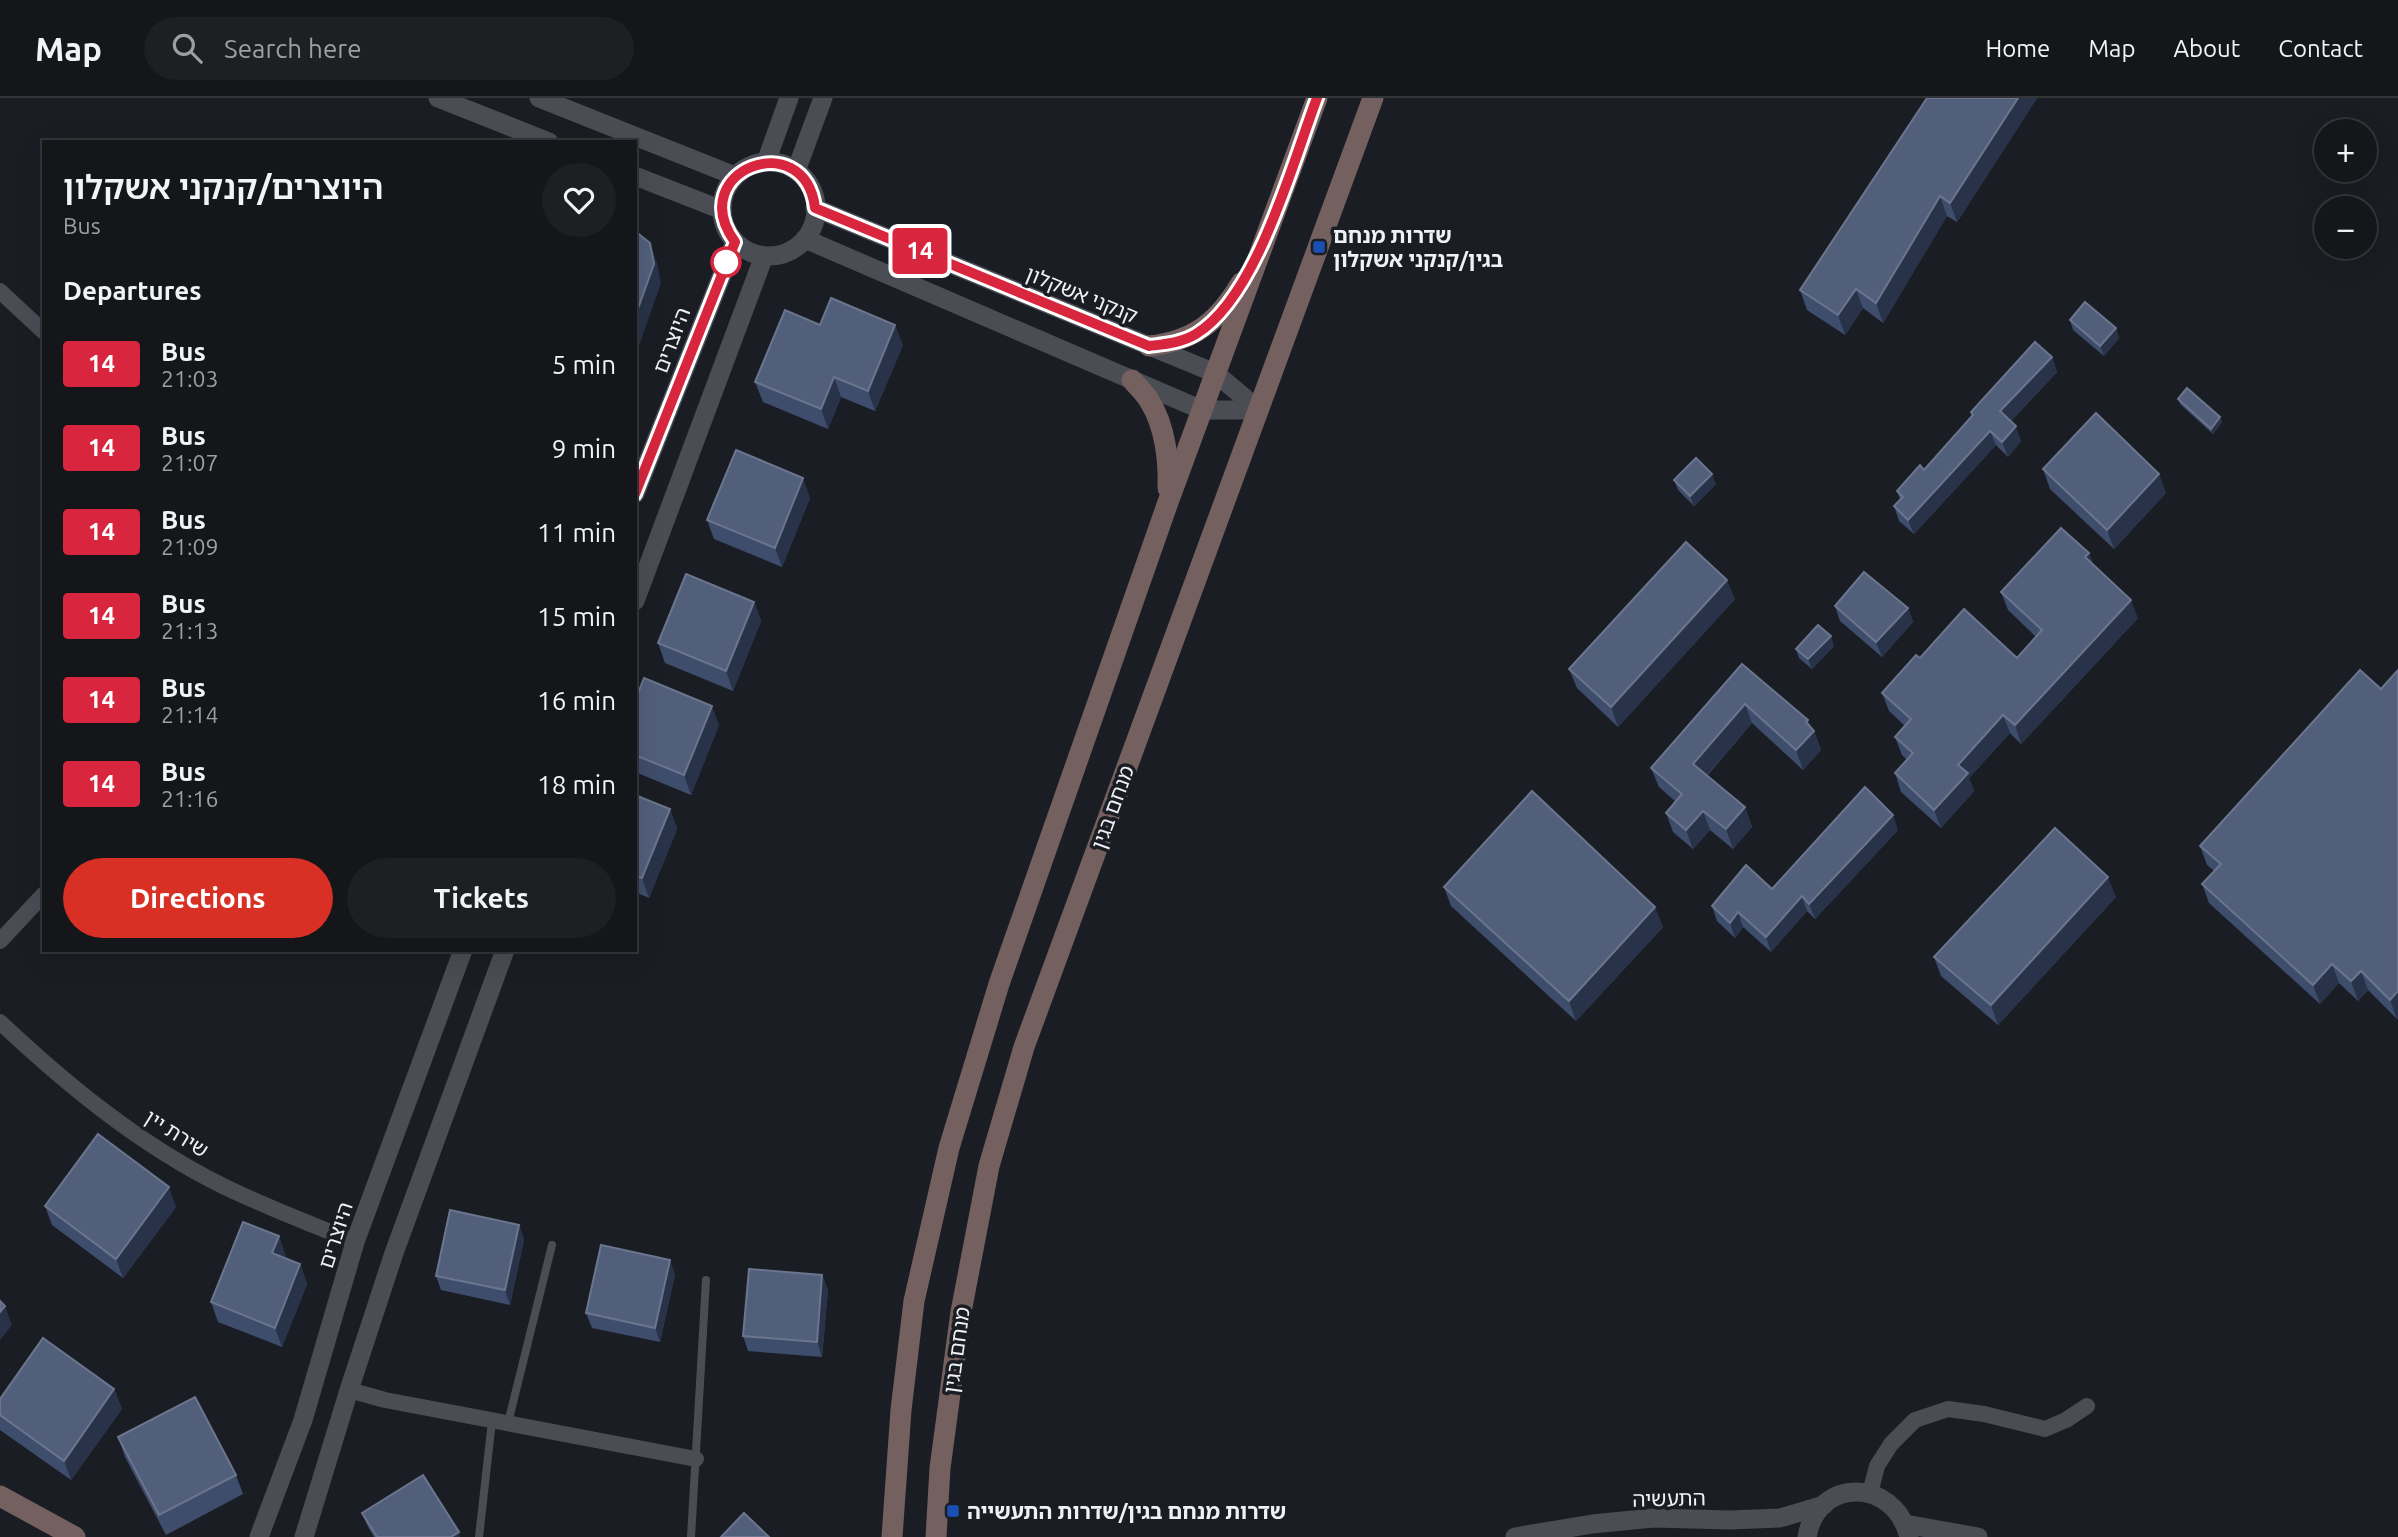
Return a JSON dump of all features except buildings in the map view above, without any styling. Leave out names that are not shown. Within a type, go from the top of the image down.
[{"type":"main road","points":[[891,1535],[901,1410],[914,1301],[949,1148],[999,984],[1167,505],[1317,98]]},
{"type":"main road","name":"מנחם בגין","points":[[938,1537],[937,1509],[951,1381],[964,1298],[989,1166],[1024,1047],[1373,98]]},
{"type":"main road","points":[[1149,346],[1174,343],[1196,334],[1217,315],[1237,290],[1260,251]]},
{"type":"main road","points":[[1132,380],[1150,402],[1162,432],[1169,468],[1167,505]]},
{"type":"main road","points":[[0,1496],[75,1537]]},
{"type":"street","points":[[438,98],[544,140]]},
{"type":"street","points":[[539,98],[736,176]]},
{"type":"street","points":[[766,162],[789,98]]},
{"type":"street","points":[[796,171],[823,98]]},
{"type":"street","points":[[766,162],[782,164],[796,171],[812,191],[815,208],[814,219],[804,239],[793,249],[779,255],[764,256],[748,252],[735,242],[723,222],[722,210],[725,192],[736,176],[744,169],[766,162]]},
{"type":"street","points":[[637,177],[722,210]]},
{"type":"street","name":"קנקני אשקלון","points":[[815,208],[1215,373],[1259,410]]},
{"type":"street","points":[[804,239],[1202,410],[1259,410]]},
{"type":"street","name":"היוצרים","points":[[637,489],[735,242]]},
{"type":"street","points":[[637,596],[764,256]]},
{"type":"street","points":[[0,291],[42,330]]},
{"type":"street","points":[[0,941],[42,896]]},
{"type":"street","name":"היוצרים","points":[[259,1537],[303,1420],[355,1242],[462,952]]},
{"type":"street","points":[[304,1537],[394,1253],[504,952]]},
{"type":"street","name":"שירת יין","points":[[0,1022],[48,1068],[108,1114],[163,1150],[221,1185],[355,1242]]},
{"type":"street","points":[[349,1390],[385,1400],[696,1459]]},
{"type":"street","points":[[1978,1537],[1907,1530],[1897,1510],[1870,1493],[1877,1466],[1891,1444],[1915,1420],[1948,1409],[1984,1414],[2045,1429],[2087,1406]]},
{"type":"street","name":"התעשיה","points":[[1515,1537],[1592,1524],[1653,1518],[1780,1518],[1824,1505],[1847,1493],[1870,1493]]},
{"type":"street","points":[[1807,1537],[1815,1514],[1824,1505]]},
{"type":"lane","points":[[479,1537],[500,1422],[552,1245]]},
{"type":"lane","points":[[691,1537],[706,1280]]},
{"type":"bus line","name":"14","points":[[637,489],[735,242],[723,222],[723,201],[730,184],[744,169],[766,162],[782,164],[803,177],[812,191],[815,208],[1149,346],[1174,343],[1196,334],[1217,315],[1237,290],[1260,251],[1317,98]]},
{"type":"place","name":"שדרות מנחם בגין/קנקני אשקלון","points":[[1319,247]]},
{"type":"place","name":"שדרות מנחם בגין/שדרות התעשייה","points":[[953,1511]]}]
